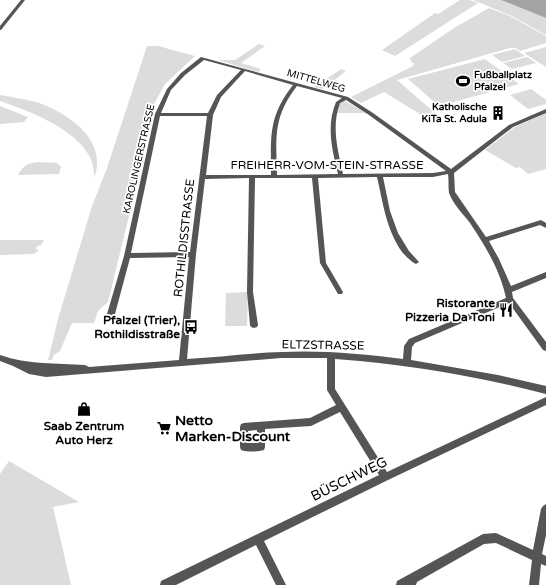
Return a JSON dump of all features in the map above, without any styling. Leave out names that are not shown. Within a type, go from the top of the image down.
[{"type":"street","points":[[0,29],[23,0]]},
{"type":"street","name":"MITTELWEG","points":[[203,58],[346,98],[371,114],[451,172]]},
{"type":"street","name":"KAROLINGERSTRASSE","points":[[111,314],[127,256],[158,114],[169,90],[183,74],[203,58]]},
{"type":"street","name":"ROTHILDISSTRASSE","points":[[183,363],[193,254],[210,115],[219,96],[244,70]]},
{"type":"street","points":[[274,176],[275,120],[284,98],[296,84]]},
{"type":"street","points":[[341,176],[335,148],[332,120],[338,102],[346,98]]},
{"type":"street","points":[[546,111],[505,130],[451,172],[453,196],[485,240],[497,260],[509,290],[510,299],[546,348]]},
{"type":"street","points":[[158,114],[210,115]]},
{"type":"street","name":"FREIHERR-VOM-STEIN-STRASSE","points":[[202,177],[433,175],[451,172]]},
{"type":"street","points":[[315,176],[323,263],[340,292]]},
{"type":"street","points":[[380,176],[393,234],[403,250],[416,262]]},
{"type":"street","points":[[252,177],[250,292],[254,325]]},
{"type":"street","points":[[485,240],[541,222],[546,226]]},
{"type":"street","points":[[127,256],[193,254]]},
{"type":"street","points":[[509,290],[546,275]]},
{"type":"street","points":[[407,362],[408,346],[412,341],[510,299]]},
{"type":"street","name":"ELTZSTRASSE","points":[[0,358],[29,371],[40,374],[74,373],[97,369],[282,355],[331,356],[407,362],[498,378],[546,390]]},
{"type":"street","points":[[331,356],[331,390],[385,477]]},
{"type":"street","name":"BÜSCHWEG","points":[[166,585],[258,538],[546,401]]},
{"type":"street","points":[[261,426],[311,422],[341,406]]},
{"type":"street","points":[[534,585],[542,559],[546,509]]},
{"type":"street","points":[[258,538],[281,585]]},
{"type":"street","points":[[401,585],[412,582],[483,539],[496,538],[542,559]]},
{"type":"shaded area","points":[[460,0],[469,0],[478,3],[395,56],[382,50],[435,13],[438,14]]},
{"type":"shaded area","points":[[473,0],[501,0],[546,18],[546,35],[512,16]]},
{"type":"shaded area","points":[[501,0],[546,0],[546,18]]},
{"type":"shaded area","points":[[489,8],[510,16],[546,36],[546,43],[520,51],[516,48],[510,48],[397,80],[434,112],[423,116],[384,92],[361,103],[351,97],[413,66],[414,63],[411,62],[410,58],[454,28]]},
{"type":"shaded area","points":[[259,44],[265,46],[241,63],[261,69],[258,72],[218,60],[235,60]]},
{"type":"shaded area","points":[[147,46],[158,46],[195,56],[165,84],[154,104],[140,171],[108,302],[98,311],[94,323],[72,323],[60,351],[54,355],[52,360],[48,360],[58,319],[92,206],[107,168]]},
{"type":"shaded area","points":[[546,47],[546,67],[524,53]]},
{"type":"shaded area","points":[[515,49],[525,56],[502,62],[492,55]]},
{"type":"shaded area","points":[[527,57],[536,63],[512,69],[503,63]]},
{"type":"shaded area","name":"Fußballplatz Pfalzel","points":[[485,59],[519,84],[439,106],[408,79]]},
{"type":"shaded area","points":[[341,69],[346,71],[323,89],[314,87]]},
{"type":"shaded area","points":[[531,89],[546,100],[546,104],[528,109],[510,95]]},
{"type":"shaded area","points":[[0,95],[36,102],[72,120],[90,140],[96,152],[97,164],[94,178],[92,163],[86,150],[74,138],[45,119],[0,101]]},
{"type":"shaded area","points":[[345,101],[366,113],[335,113],[339,103]]},
{"type":"shaded area","points":[[0,106],[28,117],[24,122],[0,124]]},
{"type":"shaded area","points":[[546,113],[546,169],[528,174],[520,167],[516,168],[485,150],[515,127]]},
{"type":"shaded area","points":[[40,162],[57,163],[61,167],[59,174],[18,175],[25,166],[30,164]]},
{"type":"shaded area","points":[[0,240],[44,241],[41,245],[37,246],[36,249],[39,250],[34,254],[0,255]]},
{"type":"shaded area","points":[[248,292],[247,326],[225,326],[226,293]]},
{"type":"shaded area","points":[[9,461],[79,502],[53,507],[71,585],[0,585],[0,474]]},
{"type":"place","name":"Fußballplatz Pfalzel","points":[[463,81]]},
{"type":"place","name":"Katholische KiTa St. Adula","points":[[498,113]]},
{"type":"place","name":"Ristorante Pizzeria Da Toni","points":[[506,310]]},
{"type":"place","name":"Pfalzel (Trier), Rothildisstraße","points":[[191,327]]},
{"type":"place","name":"Saab Zentrum Auto Herz","points":[[84,409]]},
{"type":"place","name":"Netto Marken-Discount","points":[[164,428]]}]
